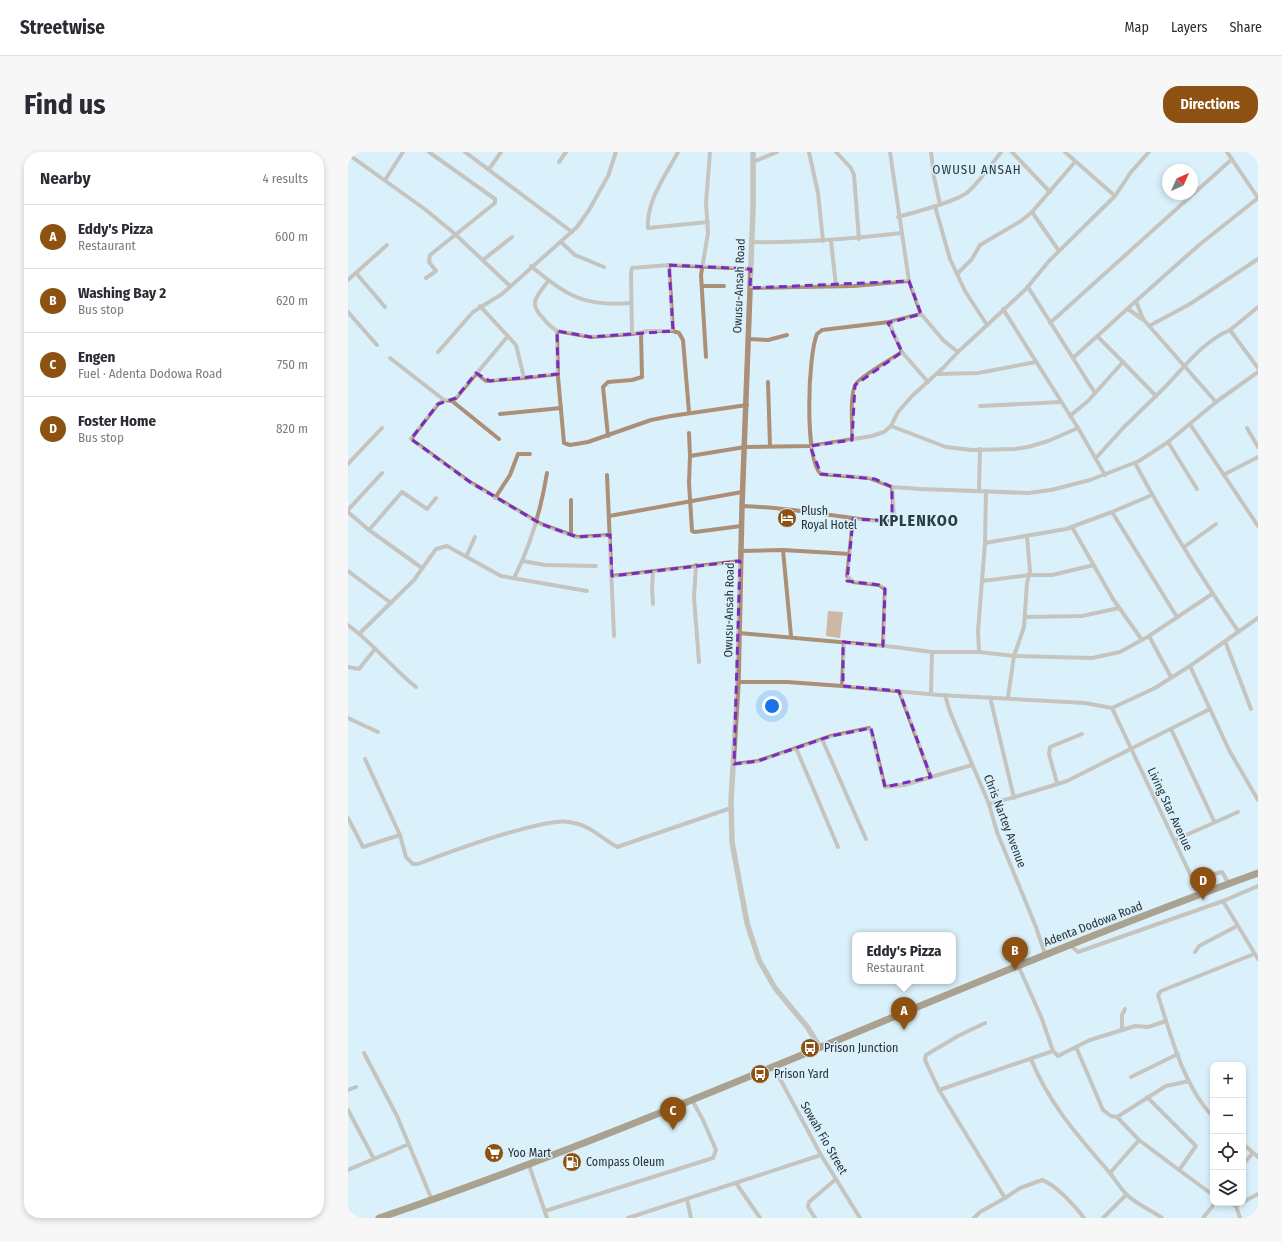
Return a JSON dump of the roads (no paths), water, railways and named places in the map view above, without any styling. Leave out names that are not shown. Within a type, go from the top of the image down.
[{"type":"main road","name":"Adenta Dodowa Road","points":[[381,1218],[486,1182],[692,1100],[819,1046],[1045,954],[1258,873]]},
{"type":"street","points":[[385,180],[403,152]]},
{"type":"street","points":[[426,278],[436,271],[428,260],[430,255],[496,203],[495,199],[428,152]]},
{"type":"street","points":[[465,152],[572,232]]},
{"type":"street","points":[[489,169],[500,152]]},
{"type":"street","points":[[559,162],[566,152]]},
{"type":"street","points":[[438,352],[473,312],[480,306],[502,294],[531,266],[577,227],[596,199],[608,176],[615,152]]},
{"type":"street","points":[[678,152],[652,202],[647,217],[648,228],[708,222]]},
{"type":"street","points":[[706,357],[702,267],[708,222],[706,203],[710,152]]},
{"type":"street","name":"Owusu-Ansah Road","points":[[753,152],[747,405],[740,551],[738,682],[731,808],[732,842],[747,923],[756,952],[775,988],[808,1028],[819,1046]]},
{"type":"street","points":[[753,162],[777,152]]},
{"type":"street","points":[[809,152],[818,193],[823,241]]},
{"type":"street","points":[[836,152],[851,168],[854,175],[859,239]]},
{"type":"street","points":[[890,152],[898,217],[909,281],[921,314],[944,340],[958,352]]},
{"type":"street","points":[[931,152],[934,177],[940,204]]},
{"type":"street","points":[[898,217],[935,206],[968,192],[1001,152]]},
{"type":"street","points":[[1012,152],[1050,192]]},
{"type":"street","points":[[1065,152],[1115,196]]},
{"type":"street","points":[[1073,358],[1200,245],[1258,198],[1227,152]]},
{"type":"street","points":[[690,456],[744,447],[810,446],[880,434],[891,426],[904,403],[938,374],[958,352],[1028,287],[1059,251],[1115,196],[1146,153]]},
{"type":"street","points":[[348,154],[385,180],[455,234],[509,286]]},
{"type":"street","points":[[1050,323],[1232,159]]},
{"type":"street","points":[[957,274],[972,259],[980,246],[1021,221],[1032,212],[1075,162]]},
{"type":"street","points":[[935,206],[947,252],[971,301],[987,325]]},
{"type":"street","points":[[1032,212],[1059,251]]},
{"type":"street","points":[[752,242],[785,243],[859,239],[901,233]]},
{"type":"street","points":[[483,260],[512,237]]},
{"type":"street","points":[[831,240],[836,286]]},
{"type":"street","points":[[561,242],[575,255],[604,267]]},
{"type":"street","points":[[348,280],[387,245]]},
{"type":"street","points":[[1149,326],[1190,304],[1258,259]]},
{"type":"street","points":[[669,265],[673,331]]},
{"type":"street","points":[[632,334],[632,268],[669,265],[751,269]]},
{"type":"street","points":[[531,266],[548,281],[569,294],[593,303],[611,305],[631,303]]},
{"type":"street","points":[[356,272],[385,307]]},
{"type":"street","points":[[548,281],[534,300],[534,306],[536,311],[557,331],[591,337],[673,331],[680,333],[683,340],[689,412]]},
{"type":"street","points":[[750,288],[836,286],[909,281]]},
{"type":"street","points":[[702,286],[724,286]]},
{"type":"street","points":[[1028,287],[1095,393]]},
{"type":"street","points":[[1136,301],[1143,319]]},
{"type":"street","points":[[480,306],[516,345],[524,378]]},
{"type":"street","points":[[1096,458],[1124,427],[1185,365],[1212,340],[1230,330],[1258,307]]},
{"type":"street","points":[[1003,309],[1078,428],[1096,458],[1104,475]]},
{"type":"street","points":[[1128,309],[1143,319],[1216,402]]},
{"type":"street","points":[[348,312],[378,345]]},
{"type":"street","points":[[921,314],[889,322],[822,330],[817,334],[809,389],[810,446],[817,469],[821,474],[869,478],[892,487],[1038,493],[1104,475],[1135,462],[1168,442],[1216,402],[1258,371],[1230,330]]},
{"type":"street","points":[[889,322],[902,352],[928,382]]},
{"type":"street","points":[[557,331],[558,374],[563,440],[565,444],[588,442],[651,420],[689,412],[747,405]]},
{"type":"street","points":[[608,436],[603,387],[608,382],[642,377],[641,333]]},
{"type":"street","points":[[748,339],[768,340],[787,335]]},
{"type":"street","points":[[452,401],[508,336]]},
{"type":"street","points":[[1098,337],[1156,396]]},
{"type":"street","points":[[852,440],[853,396],[855,385],[861,379],[902,352]]},
{"type":"street","points":[[390,358],[444,400],[452,401],[499,439]]},
{"type":"street","points":[[938,374],[978,373],[1036,362]]},
{"type":"street","points":[[1070,416],[1081,408],[1123,362]]},
{"type":"street","points":[[476,373],[486,381],[558,374]]},
{"type":"street","points":[[768,382],[770,446]]},
{"type":"street","points":[[444,400],[438,404],[411,439],[496,498],[537,522],[571,535],[591,537],[610,534]]},
{"type":"street","points":[[980,406],[1061,402]]},
{"type":"street","points":[[500,414],[561,408]]},
{"type":"street","points":[[1190,424],[1225,474],[1258,526]]},
{"type":"street","points":[[891,426],[946,447],[960,449],[1015,449],[1028,447],[1048,441],[1078,428]]},
{"type":"street","points":[[348,464],[382,428]]},
{"type":"street","points":[[1247,428],[1258,446]]},
{"type":"street","points":[[689,433],[689,501],[691,529],[693,532],[741,526]]},
{"type":"street","points":[[1168,442],[1196,489]]},
{"type":"street","points":[[979,490],[980,449]]},
{"type":"street","points":[[496,498],[510,475],[518,454],[530,454]]},
{"type":"street","points":[[1225,474],[1258,457]]},
{"type":"street","points":[[1135,462],[1152,495],[1212,594],[1238,631]]},
{"type":"street","points":[[382,473],[348,511],[369,530],[422,568]]},
{"type":"street","points":[[514,578],[523,561],[537,522],[547,473]]},
{"type":"street","points":[[607,475],[614,636]]},
{"type":"street","points":[[742,506],[788,508],[853,519],[889,522],[894,518],[892,487]]},
{"type":"street","points":[[980,652],[978,631],[985,543],[986,491]]},
{"type":"street","points":[[369,530],[402,492],[427,509],[436,498]]},
{"type":"street","points":[[608,516],[742,492]]},
{"type":"street","points":[[985,543],[1072,527],[1152,495]]},
{"type":"street","points":[[571,500],[571,535]]},
{"type":"street","points":[[1112,512],[1177,617]]},
{"type":"street","points":[[853,519],[848,576],[849,580],[878,585],[884,589],[883,646]]},
{"type":"street","points":[[1184,547],[1216,524]]},
{"type":"street","points":[[1072,527],[1119,608],[1142,640]]},
{"type":"street","points":[[1008,697],[1014,656],[1025,617],[1027,583],[1030,575],[1027,536]]},
{"type":"street","points":[[466,557],[474,537]]},
{"type":"street","points":[[360,633],[391,602],[422,568],[436,548],[440,546],[447,546],[501,576],[534,580],[587,591]]},
{"type":"street","points":[[740,551],[783,550],[850,554]]},
{"type":"street","points":[[783,550],[791,636]]},
{"type":"street","points":[[523,561],[545,565],[596,566]]},
{"type":"street","points":[[612,576],[740,561]]},
{"type":"street","points":[[696,565],[694,598],[699,662]]},
{"type":"street","points":[[982,581],[1030,575],[1052,576],[1094,565]]},
{"type":"street","points":[[348,571],[391,602]]},
{"type":"street","points":[[653,571],[653,604]]},
{"type":"street","points":[[739,633],[791,636],[932,652],[980,652],[1014,656],[1092,658],[1120,652],[1149,636],[1212,594]]},
{"type":"street","points":[[1025,617],[1082,616],[1119,608]]},
{"type":"street","points":[[738,682],[787,682],[945,695],[1008,697],[1084,703],[1112,708],[1155,688],[1190,666],[1238,631],[1258,620]]},
{"type":"street","points":[[348,625],[360,633],[396,671],[416,687]]},
{"type":"street","points":[[1149,636],[1171,678]]},
{"type":"street","points":[[1225,641],[1251,709]]},
{"type":"street","points":[[842,686],[844,642]]},
{"type":"street","points":[[348,667],[359,669],[375,649]]},
{"type":"street","points":[[931,693],[932,652]]},
{"type":"street","points":[[1190,666],[1229,750],[1258,800]]},
{"type":"street","points":[[898,691],[931,777]]},
{"type":"street","name":"Chris Nartey Avenue","points":[[945,695],[950,712],[989,804],[998,832],[1036,927],[1045,954]]},
{"type":"street","points":[[990,697],[1014,798]]},
{"type":"street","name":"Living Star Avenue","points":[[1112,708],[1132,748],[1147,786],[1192,877],[1196,878],[1222,872],[1229,884]]},
{"type":"street","points":[[989,804],[1045,789],[1057,783],[1067,781],[1210,709]]},
{"type":"street","points":[[349,720],[378,732]]},
{"type":"street","points":[[734,764],[758,761],[822,739],[869,728],[872,734],[885,788],[905,785],[972,765]]},
{"type":"street","points":[[1171,729],[1214,821]]},
{"type":"street","points":[[1057,783],[1049,754],[1050,746],[1082,734]]},
{"type":"street","points":[[822,739],[866,839]]},
{"type":"street","points":[[796,748],[838,846]]},
{"type":"street","points":[[365,759],[400,835],[406,857],[413,864],[418,864],[512,831],[556,822],[568,821],[595,830],[608,842],[617,847],[731,808]]},
{"type":"street","points":[[1175,840],[1214,821],[1238,812]]},
{"type":"street","points":[[348,818],[363,847],[400,835]]},
{"type":"street","points":[[1070,945],[1078,952],[1222,901],[1258,886]]},
{"type":"street","points":[[1222,901],[1258,959]]},
{"type":"street","points":[[1195,952],[1199,946],[1237,926]]},
{"type":"street","points":[[1210,1114],[1200,1103],[1189,1081],[1166,1021],[1158,995],[1161,991],[1254,954]]},
{"type":"street","points":[[1018,965],[1042,1019],[1053,1051],[1058,1056],[1090,1040],[1135,1026],[1148,1027],[1166,1021]]},
{"type":"street","points":[[1122,1030],[1122,1015],[1125,1009]]},
{"type":"street","points":[[984,1023],[926,1055],[925,1060],[939,1090],[1005,1198]]},
{"type":"street","points":[[1076,1047],[1103,1110],[1111,1116],[1117,1117],[1139,1140],[1210,1193]]},
{"type":"street","points":[[939,1090],[1053,1051]]},
{"type":"street","points":[[364,1053],[397,1116],[432,1200]]},
{"type":"street","points":[[1130,1077],[1178,1054]]},
{"type":"street","points":[[1031,1059],[1049,1096],[1080,1140],[1110,1173],[1126,1195],[1162,1218]]},
{"type":"street","name":"Sowah Fio Street","points":[[772,1066],[821,1155],[860,1218]]},
{"type":"street","points":[[1117,1117],[1166,1086],[1189,1081]]},
{"type":"street","points":[[348,1090],[356,1087]]},
{"type":"street","points":[[1147,1097],[1196,1146],[1179,1170]]},
{"type":"street","points":[[545,1211],[713,1158],[716,1150],[703,1120],[692,1100]]},
{"type":"street","points":[[348,1110],[374,1159]]},
{"type":"street","points":[[1110,1173],[1139,1140]]},
{"type":"street","points":[[348,1170],[408,1144]]},
{"type":"street","points":[[1246,1146],[1258,1157]]},
{"type":"street","points":[[1246,1160],[1253,1152]]},
{"type":"street","points":[[628,1218],[821,1155]]},
{"type":"street","points":[[528,1164],[548,1218]]},
{"type":"street","points":[[815,1218],[808,1207],[809,1202],[836,1179]]},
{"type":"street","points":[[974,1218],[980,1212],[1020,1188],[1042,1180],[1051,1185],[1071,1202],[1084,1218]]},
{"type":"street","points":[[736,1183],[759,1218]]},
{"type":"street","points":[[1246,1201],[1258,1194]]},
{"type":"street","points":[[1104,1218],[1126,1195]]},
{"type":"street","points":[[687,1199],[691,1218]]},
{"type":"street","points":[[1203,1218],[1213,1206]]},
{"type":"street","points":[[1236,1206],[1240,1218]]},
{"type":"street","points":[[348,1210],[351,1218]]},
{"type":"street","points":[[649,1212],[650,1218]]},
{"type":"place","name":"Plush Royal Hotel","points":[[787,518]]},
{"type":"place","name":"Foster Home","points":[[1203,900]]},
{"type":"place","name":"Washing Bay 2","points":[[1015,970]]},
{"type":"place","name":"Eddy's Pizza","points":[[904,1030]]},
{"type":"place","name":"Prison Junction","points":[[810,1048]]},
{"type":"place","name":"Prison Yard","points":[[760,1074]]},
{"type":"place","name":"Engen","points":[[673,1130]]},
{"type":"place","name":"Yoo Mart","points":[[494,1153]]},
{"type":"place","name":"Compass Oleum","points":[[572,1162]]},
{"type":"district","name":"OWUSU ANSAH","points":[[977,169]]},
{"type":"district","name":"KPLENKOO","points":[[919,520]]}]
